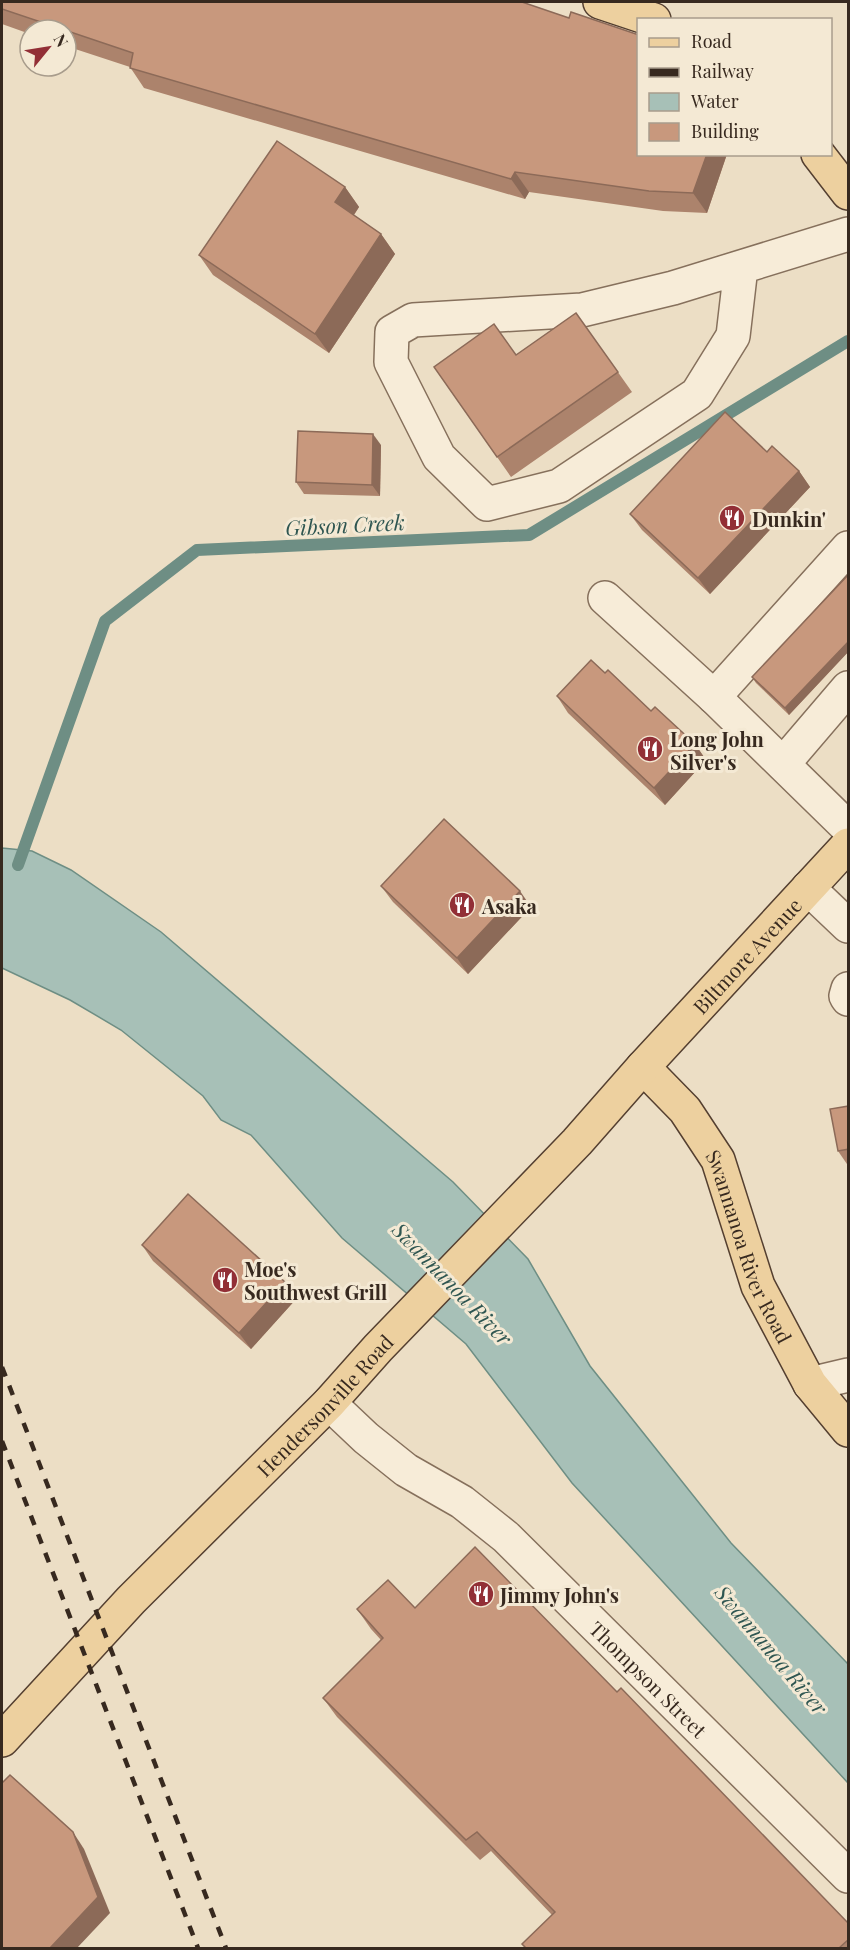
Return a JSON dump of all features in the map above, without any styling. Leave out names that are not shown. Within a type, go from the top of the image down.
[{"type":"main road","points":[[600,2],[648,18]]},
{"type":"main road","points":[[820,156],[849,193]]},
{"type":"main road","name":"Biltmore Avenue","points":[[643,1067],[849,845]]},
{"type":"main road","name":"Hendersonville Road","points":[[2,1740],[131,1600],[329,1403],[378,1348],[577,1142],[643,1067]]},
{"type":"main road","name":"Swannanoa River Road","points":[[643,1067],[686,1110],[718,1160],[758,1286],[810,1384],[849,1430]]},
{"type":"street","points":[[741,267],[733,336],[697,394],[559,486],[487,504],[439,457],[391,362],[392,332],[413,320],[582,310],[674,288],[741,267],[849,234]]},
{"type":"street","points":[[714,697],[849,548]]},
{"type":"street","points":[[605,598],[714,697],[849,828]]},
{"type":"street","points":[[783,764],[849,688]]},
{"type":"street","points":[[808,888],[849,926]]},
{"type":"street","points":[[849,989],[846,996],[849,999]]},
{"type":"street","points":[[810,1384],[849,1375]]},
{"type":"street","name":"Thompson Street","points":[[329,1403],[366,1438],[406,1470],[462,1502],[506,1537],[849,1876]]},
{"type":"water","name":"Swannanoa River","points":[[2,848],[32,851],[71,870],[161,932],[453,1182],[528,1259],[590,1366],[731,1543],[848,1664],[848,1783],[572,1483],[466,1344],[342,1238],[251,1135],[221,1120],[203,1096],[121,1030],[70,1000],[2,968]]},
{"type":"building","points":[[2,2],[522,2],[569,18],[571,12],[637,34],[637,156],[706,156],[693,193],[649,191],[515,172],[511,179],[130,68],[133,53],[78,35],[78,18],[29,18],[2,9]]},
{"type":"building","points":[[277,141],[345,187],[335,202],[381,234],[315,334],[199,255]]},
{"type":"building","points":[[576,313],[618,372],[497,457],[434,367],[494,324],[516,355]]},
{"type":"building","points":[[725,412],[767,452],[772,446],[799,471],[698,578],[630,514]]},
{"type":"building","points":[[298,431],[373,434],[372,485],[296,482]]},
{"type":"building","points":[[849,574],[849,641],[785,708],[752,677]]},
{"type":"building","name":"Long John Silver's","points":[[591,660],[605,673],[608,670],[651,711],[655,707],[695,744],[654,788],[557,696]]},
{"type":"building","name":"Asaka","points":[[444,819],[520,891],[457,958],[381,886]]},
{"type":"building","points":[[849,1106],[849,1149],[838,1151],[830,1109]]},
{"type":"building","name":"Moe's Southwest Grill","points":[[188,1194],[285,1282],[239,1333],[142,1245]]},
{"type":"building","points":[[475,1547],[617,1692],[621,1688],[849,1924],[849,1939],[839,1948],[526,1948],[522,1944],[555,1912],[477,1832],[466,1840],[323,1698],[383,1638],[357,1609],[388,1580],[415,1608]]},
{"type":"building","points":[[10,1775],[73,1832],[98,1897],[50,1948],[2,1948],[2,1783]]},
{"type":"waterway","name":"Gibson Creek","points":[[18,865],[105,621],[197,550],[529,535],[848,341]]},
{"type":"railway","points":[[2,1367],[226,1948]]},
{"type":"railway","points":[[2,1441],[198,1948]]},
{"type":"place","name":"Dunkin'","points":[[732,518]]},
{"type":"place","name":"Long John Silver's","points":[[650,749]]},
{"type":"place","name":"Asaka","points":[[462,905]]},
{"type":"place","name":"Moe's Southwest Grill","points":[[225,1280]]},
{"type":"place","name":"Jimmy John's","points":[[481,1594]]}]
